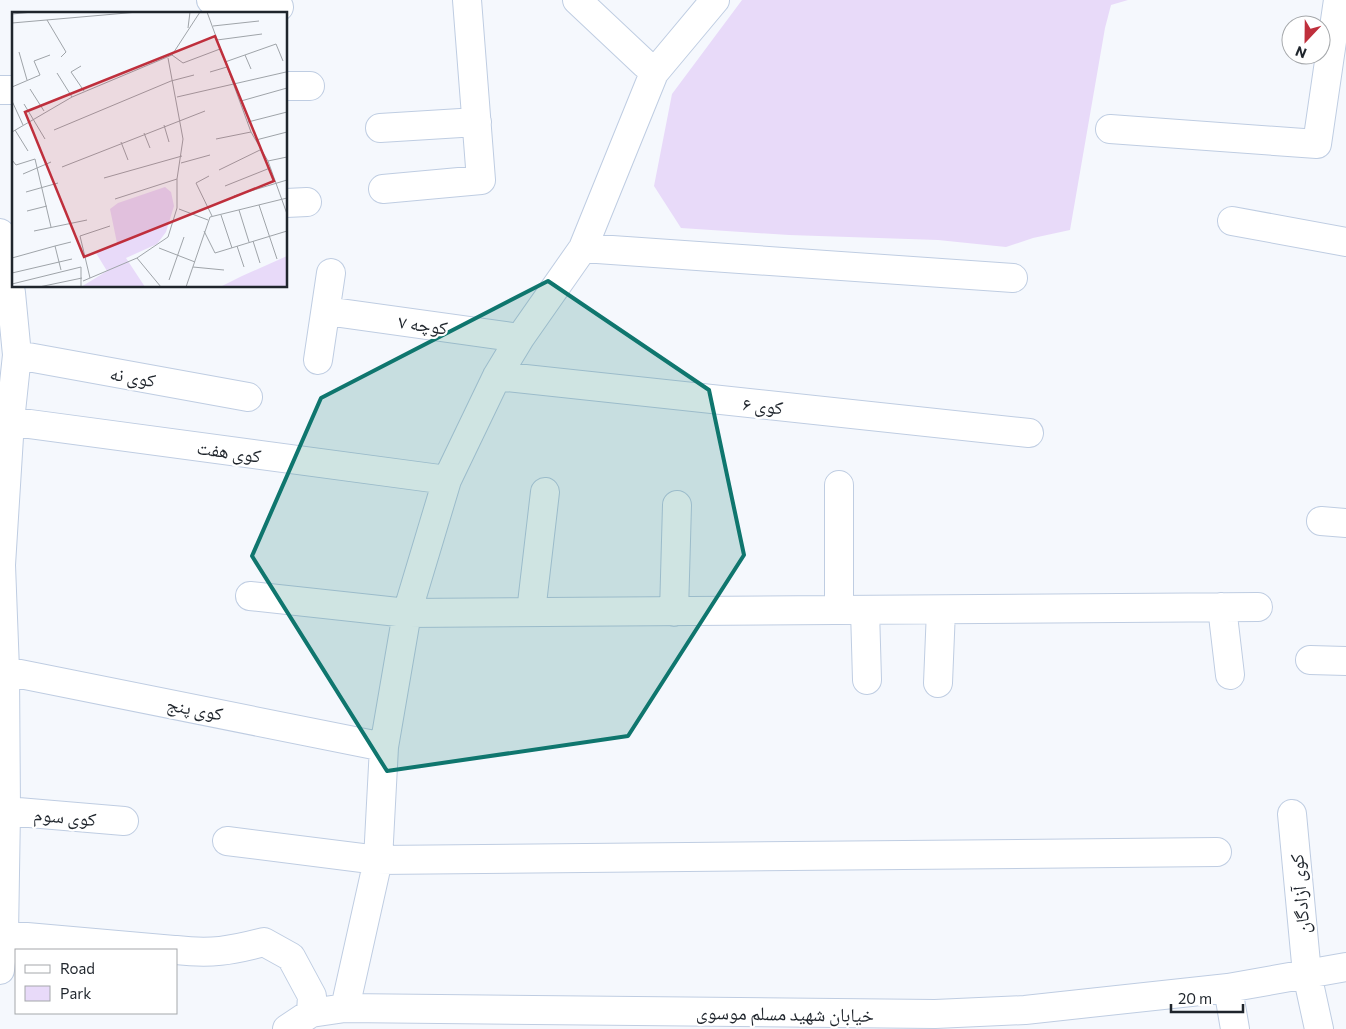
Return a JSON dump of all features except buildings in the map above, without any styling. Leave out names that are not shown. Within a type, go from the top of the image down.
[{"type":"street","points":[[211,0],[279,7]]},
{"type":"street","points":[[383,189],[481,180],[467,0]]},
{"type":"street","points":[[577,0],[645,64]]},
{"type":"street","points":[[345,1008],[378,860],[384,747],[407,613],[448,480],[497,376],[520,338],[584,248],[654,73],[715,0]]},
{"type":"street","points":[[1110,129],[1317,144],[1338,0]]},
{"type":"street","points":[[380,128],[477,122]]},
{"type":"street","points":[[1232,221],[1346,242]]},
{"type":"street","points":[[0,233],[5,293],[17,356],[5,420],[0,565],[6,811],[2,841],[4,935],[0,970]]},
{"type":"street","points":[[584,248],[1013,278]]},
{"type":"street","points":[[318,360],[331,273]]},
{"type":"street","name":"کوچه ۷","points":[[326,310],[520,338]]},
{"type":"street","name":"کوی نه","points":[[17,356],[248,397]]},
{"type":"street","name":"کوی ۶","points":[[497,376],[1029,434]]},
{"type":"street","name":"کوی هفت","points":[[5,420],[448,480]]},
{"type":"street","points":[[839,486],[852,610],[868,680]]},
{"type":"street","points":[[531,612],[545,492]]},
{"type":"street","points":[[674,612],[677,504]]},
{"type":"street","points":[[250,596],[407,613],[1258,607]]},
{"type":"street","points":[[1222,607],[1230,675]]},
{"type":"street","points":[[938,683],[940,610]]},
{"type":"street","points":[[1310,660],[1346,661]]},
{"type":"street","name":"کوی پنج","points":[[2,670],[384,747]]},
{"type":"street","name":"کوی سوم","points":[[6,811],[124,822]]},
{"type":"street","name":"کوی آزادگان","points":[[1292,814],[1307,974],[1318,1029]]},
{"type":"street","points":[[227,841],[378,860],[1217,852]]},
{"type":"street","points":[[4,935],[164,949]]},
{"type":"street","points":[[178,950],[202,953],[232,951],[264,942],[291,957],[312,996],[311,1014]]},
{"type":"street","name":"خیابان شهید مسلم موسوی","points":[[287,1029],[311,1014],[345,1008],[937,1021],[1027,1020],[1346,967]]},
{"type":"street","points":[[1228,988],[1235,1029]]},
{"type":"highlighted area","points":[[548,281],[709,390],[744,555],[628,736],[387,771],[252,556],[321,398]]},
{"type":"green space","points":[[742,0],[1128,0],[1111,5],[1105,28],[1070,230],[1033,238],[1006,247],[938,240],[789,235],[681,228],[654,186],[672,94]]}]
